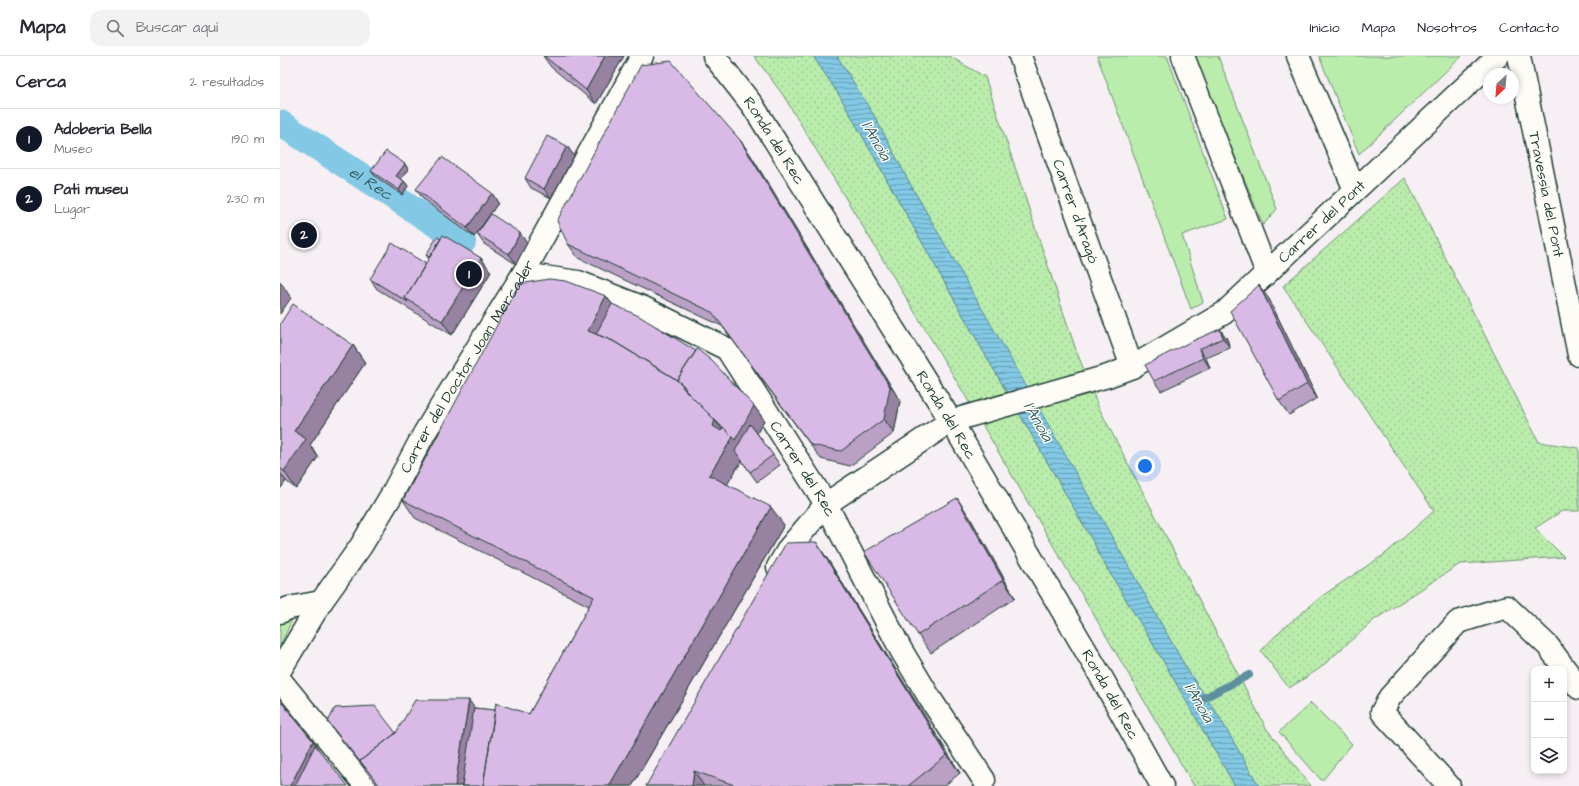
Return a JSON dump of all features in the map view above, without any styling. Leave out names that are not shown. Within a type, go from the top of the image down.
[{"type":"street","name":"Carrer del Doctor Joan Mercader","points":[[280,670],[321,602],[361,546],[391,496],[425,432],[523,274],[642,56]]},
{"type":"street","name":"Ronda del Rec","points":[[714,56],[753,106],[951,421],[1103,680],[1162,786]]},
{"type":"street","name":"Carrer d'Aragó","points":[[1020,56],[1132,367]]},
{"type":"street","points":[[1182,56],[1267,273]]},
{"type":"street","points":[[1298,56],[1355,190]]},
{"type":"street","name":"Carrer del Pont","points":[[770,582],[790,548],[826,504],[951,421],[1093,382],[1132,367],[1224,313],[1498,56]]},
{"type":"street","name":"Travessia del Pont","points":[[1519,56],[1579,355]]},
{"type":"street","name":"Carrer del Rec","points":[[523,274],[578,282],[644,308],[727,349],[826,504],[901,650],[931,700],[984,780]]},
{"type":"street","points":[[280,612],[290,608],[321,602]]},
{"type":"street","points":[[1449,786],[1382,712],[1390,697],[1458,622],[1507,607],[1548,646],[1579,688]]},
{"type":"street","points":[[280,680],[366,786]]},
{"type":"green space","points":[[754,56],[813,56],[841,98],[982,349],[1094,543],[1099,555],[1165,664],[1235,786],[1194,786],[962,390],[783,95]]},
{"type":"green space","points":[[837,56],[949,56],[985,77],[1076,350],[1098,406],[1266,728],[1311,786],[1259,786],[1218,715],[1188,671],[909,182],[876,119]]},
{"type":"green space","points":[[1097,56],[1167,56],[1228,219],[1182,235],[1203,302],[1191,309]]},
{"type":"green space","points":[[1194,56],[1218,56],[1277,209],[1263,225]]},
{"type":"green space","points":[[1319,56],[1462,56],[1359,154]]},
{"type":"green space","points":[[1405,178],[1539,442],[1579,448],[1579,511],[1562,511],[1535,528],[1564,557],[1460,564],[1374,620],[1319,669],[1289,688],[1261,651],[1280,631],[1322,596],[1385,554],[1434,511],[1283,286]]},
{"type":"green space","points":[[292,620],[280,646],[280,624]]},
{"type":"green space","points":[[1311,703],[1352,744],[1322,781],[1279,732]]},
{"type":"water","name":"l'Anoia","points":[[813,56],[837,56],[876,119],[909,182],[1188,671],[1218,715],[1259,786],[1235,786],[1165,664],[1099,555],[1094,543],[982,349],[841,98]]},
{"type":"building","points":[[544,56],[605,56],[586,90]]},
{"type":"building","points":[[671,61],[740,140],[890,387],[884,419],[841,451],[811,445],[712,312],[568,244],[557,221],[641,65]]},
{"type":"building","points":[[547,136],[567,146],[544,189],[525,178]]},
{"type":"building","points":[[386,151],[405,164],[396,176],[404,181],[399,190],[371,171]]},
{"type":"building","points":[[442,157],[492,193],[467,228],[416,189]]},
{"type":"building","points":[[491,214],[520,233],[509,254],[477,234]]},
{"type":"building","points":[[443,235],[481,258],[442,321],[405,298]]},
{"type":"building","points":[[437,237],[441,239],[430,257],[426,255]]},
{"type":"building","points":[[392,243],[426,264],[405,298],[408,302],[370,279]]},
{"type":"building","points":[[549,279],[566,281],[606,296],[588,331],[613,341],[683,385],[682,387],[715,420],[713,426],[721,431],[723,427],[733,437],[709,475],[771,507],[609,786],[483,786],[496,703],[529,714],[594,597],[403,500],[519,284]]},
{"type":"building","points":[[1259,285],[1307,384],[1279,401],[1230,311]]},
{"type":"building","points":[[293,304],[353,345],[294,431],[306,439],[284,471],[280,468],[280,324]]},
{"type":"building","points":[[612,304],[639,316],[696,351],[677,380],[613,341],[596,334]]},
{"type":"building","points":[[1220,329],[1223,338],[1199,349],[1203,358],[1154,381],[1145,365],[1188,343]]},
{"type":"building","points":[[697,349],[712,361],[754,406],[735,440],[677,380]]},
{"type":"building","points":[[750,424],[773,455],[750,472],[735,451]]},
{"type":"building","points":[[957,498],[1003,580],[918,635],[864,552]]},
{"type":"building","points":[[816,542],[947,755],[908,786],[737,786],[694,771],[692,786],[646,786],[786,543]]},
{"type":"building","points":[[415,700],[469,700],[455,786],[380,786],[360,761],[396,733]]},
{"type":"building","points":[[280,703],[282,703],[313,741],[290,786],[280,786]]},
{"type":"building","points":[[375,706],[396,733],[360,761],[366,769],[328,722],[335,708]]},
{"type":"building","points":[[474,708],[495,710],[483,786],[462,786]]},
{"type":"building","points":[[315,745],[348,786],[295,786]]},
{"type":"waterway","name":"el Rec","points":[[280,123],[463,242]]},
{"type":"waterway","name":"l'Anoia","points":[[1200,700],[1249,675]]},
{"type":"place","name":"Pati museu","points":[[304,235]]},
{"type":"place","name":"Adoberia Bella","points":[[469,274]]}]
